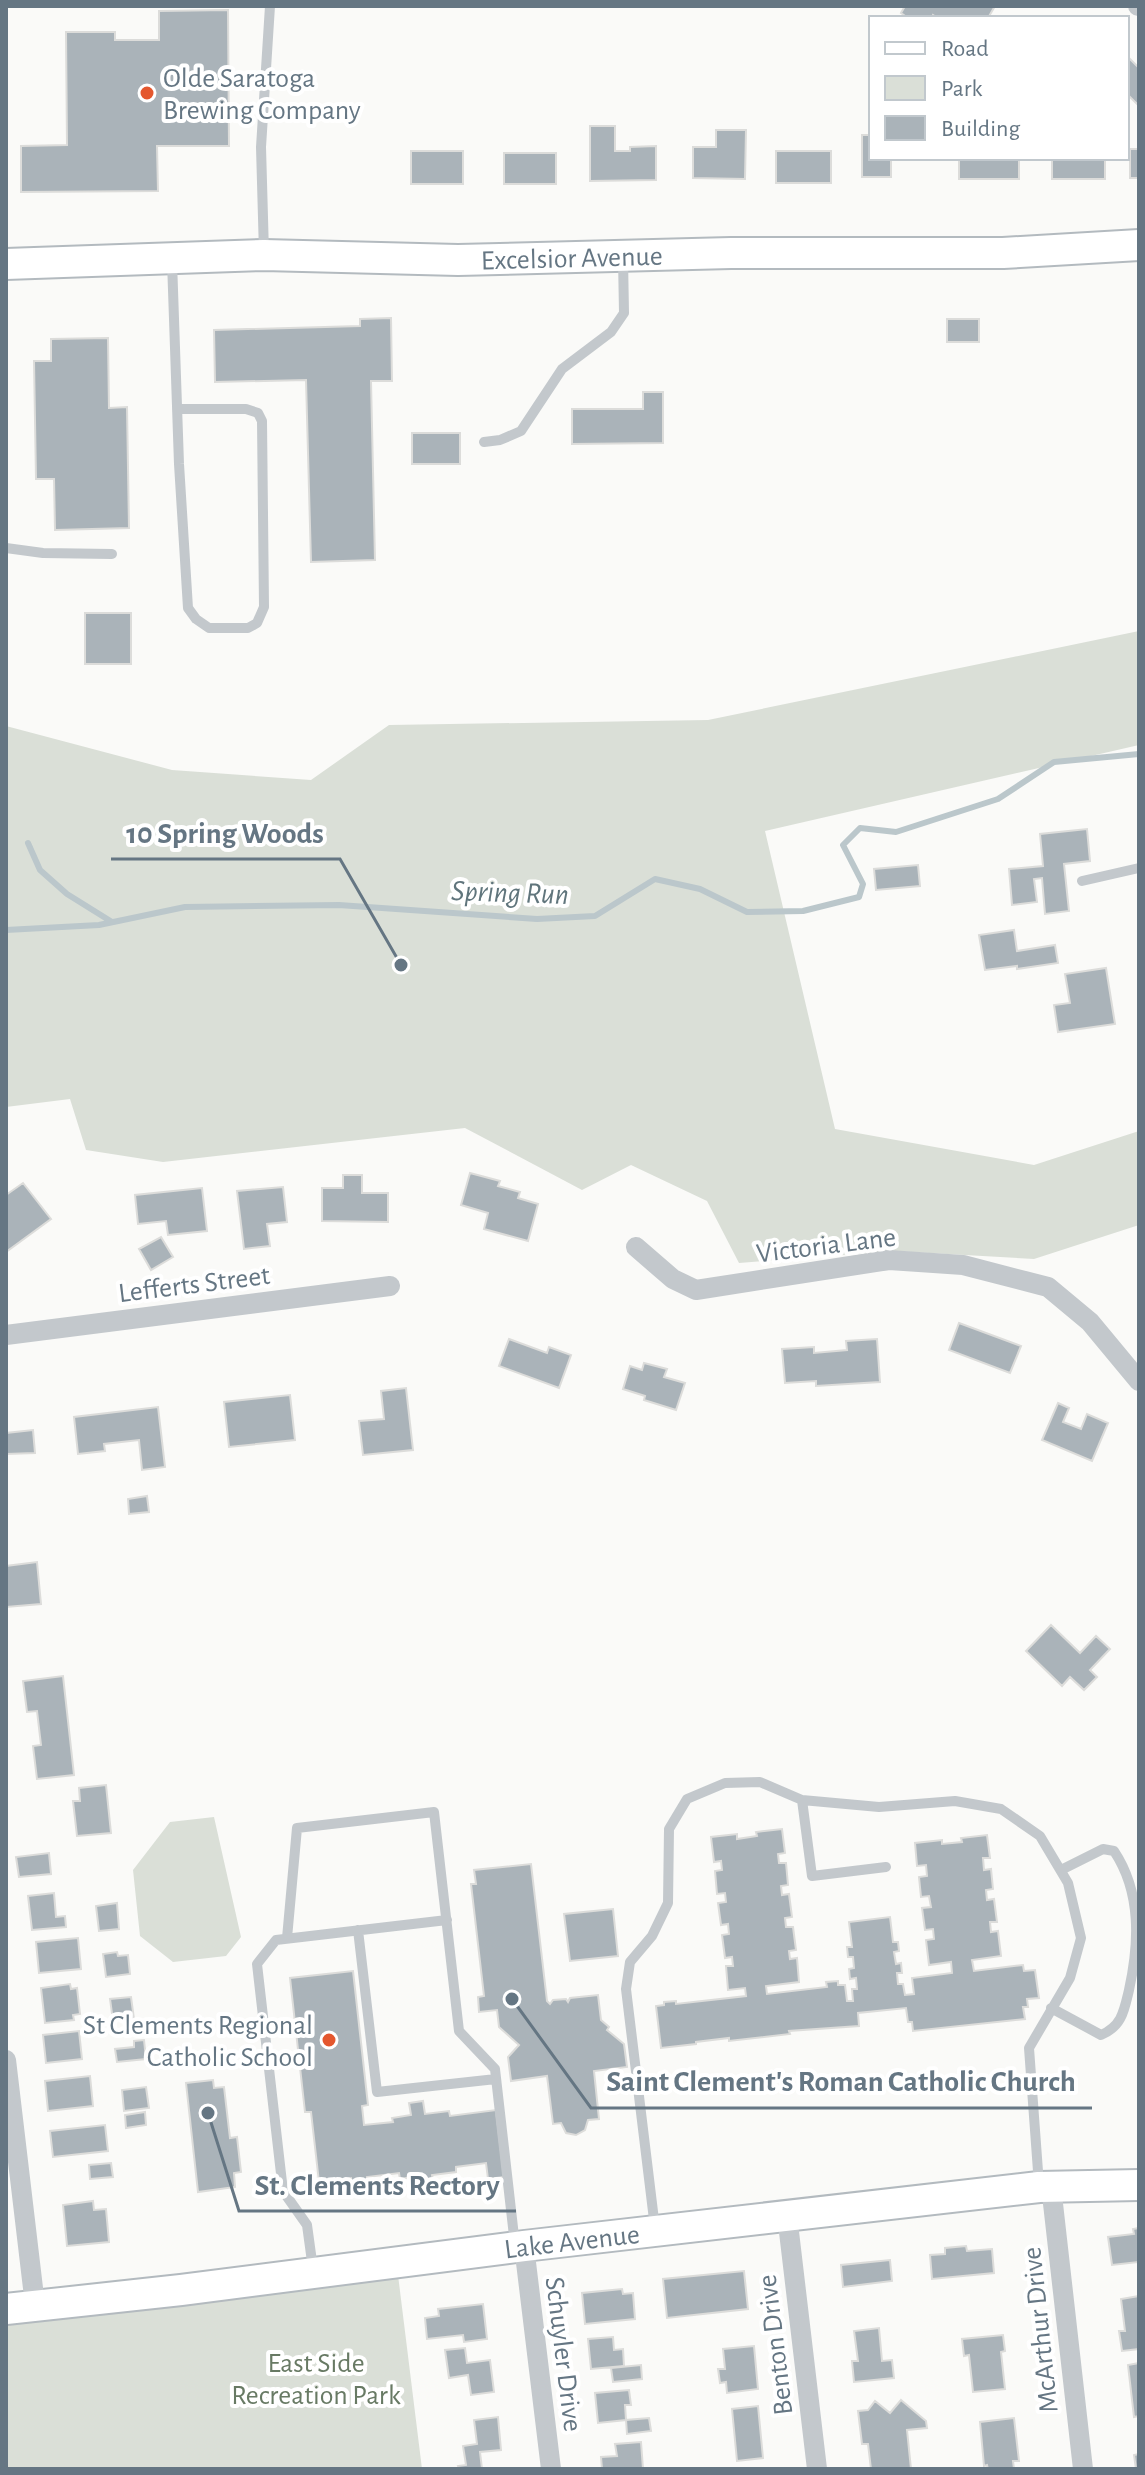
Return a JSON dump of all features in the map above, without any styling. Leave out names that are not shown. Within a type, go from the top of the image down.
[{"type":"street","name":"Excelsior Avenue","points":[[6,264],[264,255],[458,260],[731,253],[1003,253],[1139,245]]},
{"type":"street","name":"Victoria Lane","points":[[636,1247],[673,1279],[696,1290],[889,1260],[963,1265],[1048,1287],[1090,1322],[1139,1381]]},
{"type":"street","name":"Lefferts Street","points":[[6,1335],[390,1286]]},
{"type":"street","points":[[6,2060],[20,2307]]},
{"type":"street","name":"Lake Avenue","points":[[20,2307],[1045,2186],[1139,2185]]},
{"type":"street","name":"McArthur Drive","points":[[1045,2186],[1083,2469]]},
{"type":"street","name":"Benton Drive","points":[[787,2215],[817,2469]]},
{"type":"street","name":"Schuyler Drive","points":[[520,2247],[551,2469]]},
{"type":"lane","points":[[264,255],[261,147],[270,6]]},
{"type":"lane","points":[[484,442],[500,440],[521,431],[562,369],[611,332],[624,313],[623,256]]},
{"type":"lane","points":[[172,259],[177,409],[188,608],[196,619],[209,628],[248,628],[257,623],[264,607],[262,421],[258,413],[246,409],[177,409]]},
{"type":"lane","points":[[6,548],[43,553],[112,554]]},
{"type":"lane","points":[[1082,881],[1139,868]]},
{"type":"lane","points":[[655,2230],[626,1989],[630,1962],[652,1936],[668,1903],[669,1829],[687,1799],[725,1783],[760,1782],[802,1800],[879,1807],[955,1801],[1001,1809],[1040,1836],[1068,1883],[1081,1938],[1070,1978],[1029,2048],[1045,2186]]},
{"type":"lane","points":[[802,1800],[812,1876],[886,1867]]},
{"type":"lane","points":[[313,2273],[307,2225],[283,2191],[257,1964],[281,1939],[297,1828],[434,1812],[459,2031],[495,2069],[520,2247]]},
{"type":"lane","points":[[1051,2008],[1101,2035],[1112,2030],[1122,2019],[1137,1944],[1134,1906],[1121,1862],[1114,1851],[1103,1849],[1061,1870]]},
{"type":"lane","points":[[281,1939],[447,1920]]},
{"type":"lane","points":[[358,1930],[377,2092],[496,2079]]},
{"type":"green space","points":[[1139,631],[1139,745],[765,831],[835,1129],[1034,1165],[1139,1131],[1139,1225],[1034,1259],[894,1251],[739,1263],[707,1201],[631,1165],[582,1190],[465,1128],[163,1162],[86,1150],[70,1099],[6,1107],[6,726],[172,770],[311,780],[389,725],[708,720]]},
{"type":"green space","points":[[214,1817],[241,1937],[226,1956],[173,1962],[140,1936],[133,1870],[170,1822]]},
{"type":"green space","name":"East Side Recreation Park","points":[[398,2275],[422,2469],[6,2469],[6,2325]]},
{"type":"building","points":[[905,6],[995,6],[989,16],[905,16],[901,13]]},
{"type":"building","name":"Olde Saratoga Brewing Company","points":[[228,10],[229,146],[157,146],[158,191],[21,192],[21,146],[67,145],[66,32],[115,32],[115,40],[159,40],[159,11]]},
{"type":"building","points":[[1129,58],[1139,68],[1138,105],[1129,96]]},
{"type":"building","points":[[590,126],[615,126],[615,151],[656,146],[656,180],[590,181]]},
{"type":"building","points":[[716,130],[746,130],[745,179],[693,178],[693,147],[716,147]]},
{"type":"building","points":[[862,135],[869,135],[869,160],[891,160],[891,177],[862,177]]},
{"type":"building","points":[[1130,149],[1139,149],[1139,178],[1130,178]]},
{"type":"building","points":[[411,151],[463,151],[463,184],[411,184]]},
{"type":"building","points":[[776,151],[831,151],[831,183],[776,183]]},
{"type":"building","points":[[504,153],[556,153],[556,184],[504,184]]},
{"type":"building","points":[[959,160],[1019,160],[1019,179],[959,179]]},
{"type":"building","points":[[1052,160],[1105,160],[1105,179],[1052,179]]},
{"type":"building","points":[[391,318],[392,381],[371,381],[375,560],[311,562],[306,380],[215,382],[214,330],[360,326],[360,319]]},
{"type":"building","points":[[947,319],[979,319],[979,342],[947,342]]},
{"type":"building","points":[[108,338],[109,408],[127,407],[129,528],[55,530],[54,479],[36,479],[34,361],[51,361],[51,339]]},
{"type":"building","points":[[643,392],[663,392],[663,443],[572,444],[572,409],[643,409]]},
{"type":"building","points":[[412,433],[460,433],[460,464],[412,464]]},
{"type":"building","points":[[85,613],[131,613],[131,664],[85,664]]},
{"type":"building","points":[[1087,829],[1090,861],[1064,864],[1069,911],[1045,914],[1042,878],[1034,879],[1037,902],[1012,905],[1009,869],[1043,866],[1040,834]]},
{"type":"building","points":[[918,865],[920,886],[876,890],[874,869]]},
{"type":"building","points":[[1014,930],[1017,951],[1055,945],[1058,963],[985,970],[979,935]]},
{"type":"building","points":[[1106,968],[1115,1024],[1058,1032],[1054,1005],[1070,1003],[1065,974]]},
{"type":"building","points":[[470,1173],[500,1181],[498,1186],[520,1192],[518,1198],[538,1204],[528,1241],[484,1229],[488,1213],[461,1205]]},
{"type":"building","points":[[343,1175],[362,1175],[362,1193],[388,1193],[388,1222],[322,1221],[322,1188],[343,1188]]},
{"type":"building","points":[[23,1183],[51,1219],[6,1252],[6,1195]]},
{"type":"building","points":[[283,1187],[287,1222],[267,1224],[270,1246],[244,1249],[237,1191]]},
{"type":"building","points":[[202,1188],[207,1231],[168,1235],[166,1221],[138,1224],[135,1195]]},
{"type":"building","points":[[161,1237],[173,1257],[151,1270],[139,1249]]},
{"type":"building","points":[[959,1323],[1021,1346],[1010,1373],[949,1350]]},
{"type":"building","points":[[509,1339],[547,1353],[549,1347],[571,1355],[559,1388],[499,1366]]},
{"type":"building","points":[[877,1339],[880,1382],[816,1386],[816,1381],[785,1383],[782,1349],[814,1347],[814,1353],[847,1350],[846,1341]]},
{"type":"building","points":[[644,1363],[667,1369],[664,1377],[685,1383],[676,1410],[644,1400],[645,1396],[623,1389],[630,1366],[642,1370]]},
{"type":"building","points":[[406,1388],[413,1450],[363,1455],[359,1421],[384,1419],[381,1391]]},
{"type":"building","points":[[290,1395],[295,1440],[229,1447],[224,1402]]},
{"type":"building","points":[[1058,1403],[1069,1408],[1063,1422],[1081,1429],[1087,1414],[1108,1423],[1092,1461],[1042,1440]]},
{"type":"building","points":[[158,1407],[165,1467],[142,1470],[139,1440],[104,1444],[105,1451],[78,1454],[74,1417]]},
{"type":"building","points":[[33,1430],[35,1453],[6,1454],[6,1433]]},
{"type":"building","points":[[147,1496],[149,1512],[129,1514],[128,1499]]},
{"type":"building","points":[[37,1562],[41,1604],[6,1607],[6,1566]]},
{"type":"building","points":[[1051,1625],[1080,1653],[1096,1636],[1110,1649],[1090,1670],[1097,1677],[1084,1690],[1070,1677],[1062,1686],[1026,1651]]},
{"type":"building","points":[[63,1676],[74,1775],[37,1779],[33,1746],[41,1745],[37,1711],[27,1712],[23,1681]]},
{"type":"building","points":[[106,1785],[111,1833],[77,1836],[73,1801],[80,1801],[79,1788]]},
{"type":"building","points":[[782,1829],[785,1853],[778,1854],[779,1863],[786,1863],[788,1885],[781,1886],[782,1895],[789,1894],[792,1917],[785,1918],[786,1927],[793,1927],[796,1950],[789,1951],[790,1959],[797,1958],[799,1982],[766,1986],[767,1994],[827,1987],[826,1982],[838,1981],[838,1985],[845,1985],[847,2001],[853,2001],[852,1989],[857,1989],[856,1978],[850,1979],[849,1969],[854,1968],[853,1957],[848,1957],[847,1947],[852,1947],[849,1922],[890,1917],[893,1942],[898,1942],[899,1951],[894,1952],[896,1964],[901,1963],[902,1973],[897,1973],[898,1984],[903,1984],[905,1995],[914,1994],[912,1978],[952,1973],[951,1962],[929,1965],[926,1940],[934,1939],[933,1929],[925,1930],[922,1908],[931,1907],[929,1896],[921,1897],[919,1877],[927,1876],[926,1865],[917,1866],[915,1843],[942,1840],[942,1844],[962,1842],[961,1838],[987,1835],[990,1858],[983,1858],[984,1870],[991,1869],[993,1889],[986,1890],[987,1900],[994,1899],[997,1922],[990,1922],[991,1932],[998,1931],[1001,1956],[972,1960],[974,1971],[1023,1965],[1024,1971],[1035,1970],[1039,1998],[1027,1999],[1028,2007],[1023,2007],[1025,2019],[913,2031],[906,2008],[858,2013],[859,2026],[789,2031],[790,2034],[729,2041],[729,2038],[661,2048],[656,2006],[664,2005],[664,2002],[676,2001],[676,2004],[746,1996],[745,1988],[728,1990],[726,1966],[733,1966],[732,1957],[725,1958],[722,1935],[729,1934],[728,1924],[721,1925],[718,1903],[726,1902],[725,1893],[717,1894],[715,1871],[722,1870],[721,1861],[714,1862],[711,1837],[737,1834],[737,1839],[757,1836],[756,1832]]},
{"type":"building","points":[[49,1853],[51,1874],[19,1877],[16,1857]]},
{"type":"building","points":[[531,1864],[547,2001],[550,2004],[553,2000],[566,1999],[568,2002],[570,1998],[598,1995],[601,2020],[609,2027],[607,2030],[624,2044],[627,2067],[594,2071],[599,2119],[588,2120],[585,2130],[576,2135],[566,2133],[561,2123],[553,2124],[547,2076],[511,2081],[508,2057],[519,2045],[499,2027],[497,2010],[479,2012],[478,1997],[484,1996],[471,1884],[476,1884],[474,1870]]},
{"type":"building","points":[[54,1893],[56,1917],[65,1916],[66,1927],[32,1930],[28,1896]]},
{"type":"building","points":[[117,1903],[119,1929],[99,1931],[96,1906]]},
{"type":"building","points":[[613,1909],[618,1956],[570,1961],[564,1914]]},
{"type":"building","points":[[78,1938],[81,1969],[39,1973],[36,1942]]},
{"type":"building","points":[[117,1952],[118,1956],[128,1955],[130,1974],[106,1977],[103,1954]]},
{"type":"building","name":"St Clements Regional Catholic School","points":[[353,1971],[368,2105],[362,2106],[364,2125],[393,2122],[392,2118],[411,2115],[409,2103],[423,2101],[425,2114],[449,2111],[450,2116],[496,2110],[504,2177],[488,2179],[486,2163],[456,2167],[456,2172],[432,2175],[434,2185],[420,2187],[419,2176],[400,2179],[399,2173],[367,2177],[369,2193],[353,2195],[351,2178],[319,2182],[311,2112],[305,2112],[290,1978]]},
{"type":"building","points":[[70,1984],[71,1989],[77,1988],[80,2014],[73,2015],[74,2020],[45,2023],[41,1988]]},
{"type":"building","points":[[131,1997],[134,2019],[113,2021],[110,1999]]},
{"type":"building","points":[[79,2031],[82,2059],[46,2063],[43,2035]]},
{"type":"building","points":[[144,2040],[146,2059],[117,2062],[115,2049],[134,2047],[134,2041]]},
{"type":"building","points":[[90,2076],[93,2106],[48,2111],[45,2081]]},
{"type":"building","points":[[213,2080],[214,2088],[224,2087],[230,2138],[237,2137],[241,2172],[234,2173],[235,2187],[198,2192],[186,2083]]},
{"type":"building","points":[[146,2087],[149,2108],[124,2111],[122,2090]]},
{"type":"building","points":[[145,2112],[146,2125],[126,2128],[125,2115]]},
{"type":"building","points":[[105,2125],[108,2151],[53,2157],[50,2131]]},
{"type":"building","points":[[111,2163],[113,2177],[90,2179],[89,2165]]},
{"type":"building","points":[[93,2201],[94,2210],[106,2209],[109,2242],[67,2246],[63,2205]]},
{"type":"building","points":[[1139,2228],[1139,2269],[1138,2262],[1112,2265],[1108,2237],[1134,2234],[1133,2229]]},
{"type":"building","points":[[966,2246],[967,2251],[992,2249],[994,2273],[932,2279],[930,2255],[945,2254],[945,2248]]},
{"type":"building","points":[[890,2260],[892,2281],[843,2287],[841,2265]]},
{"type":"building","points":[[744,2271],[748,2309],[667,2318],[663,2279]]},
{"type":"building","points":[[622,2289],[623,2294],[633,2293],[635,2319],[585,2324],[582,2293]]},
{"type":"building","points":[[1139,2296],[1139,2349],[1122,2351],[1119,2331],[1125,2331],[1121,2299]]},
{"type":"building","points":[[483,2304],[487,2339],[464,2342],[463,2335],[427,2339],[425,2318],[439,2316],[438,2309]]},
{"type":"building","points":[[879,2328],[882,2361],[892,2360],[894,2378],[854,2382],[852,2361],[858,2361],[854,2331]]},
{"type":"building","points":[[1003,2335],[1005,2351],[1001,2352],[1005,2389],[973,2392],[969,2355],[964,2356],[962,2339]]},
{"type":"building","points":[[613,2337],[614,2350],[623,2349],[624,2366],[591,2369],[588,2339]]},
{"type":"building","points":[[754,2346],[758,2389],[727,2393],[726,2382],[720,2383],[718,2369],[725,2369],[723,2349]]},
{"type":"building","points":[[465,2348],[467,2363],[490,2360],[494,2392],[471,2395],[468,2375],[449,2378],[445,2350]]},
{"type":"building","points":[[1139,2363],[1139,2416],[1134,2417],[1128,2365]]},
{"type":"building","points":[[641,2365],[642,2379],[613,2382],[611,2368]]},
{"type":"building","points":[[629,2390],[631,2405],[625,2405],[626,2420],[598,2423],[595,2393]]},
{"type":"building","points":[[901,2400],[926,2421],[927,2428],[907,2430],[911,2469],[871,2469],[868,2444],[862,2444],[858,2411],[868,2410],[875,2401],[890,2413]]},
{"type":"building","points":[[758,2406],[763,2458],[737,2461],[732,2409]]},
{"type":"building","points":[[498,2417],[501,2450],[480,2452],[482,2469],[459,2469],[458,2466],[466,2465],[463,2446],[477,2444],[474,2420]]},
{"type":"building","points":[[649,2418],[651,2431],[627,2434],[626,2420]]},
{"type":"building","points":[[1014,2418],[1019,2461],[1013,2461],[1014,2469],[988,2469],[987,2465],[984,2466],[980,2422]]},
{"type":"building","points":[[641,2442],[643,2469],[602,2469],[601,2457],[617,2456],[615,2444]]},
{"type":"building","points":[[1139,2454],[1139,2469],[1136,2469],[1134,2455]]},
{"type":"waterway","name":"Spring Run","points":[[6,930],[99,925],[185,907],[339,905],[537,919],[595,916],[655,879],[700,889],[747,912],[803,911],[859,897],[863,884],[843,845],[860,828],[896,832],[998,799],[1054,762],[1139,754]]},
{"type":"waterway","points":[[28,843],[40,870],[67,894],[112,922]]},
{"type":"place","name":"Olde Saratoga Brewing Company","points":[[147,93]]},
{"type":"place","name":"10 Spring Woods","points":[[401,965]]},
{"type":"place","name":"Saint Clement's Roman Catholic Church","points":[[512,1999]]},
{"type":"place","name":"St Clements Regional Catholic School","points":[[329,2040]]},
{"type":"place","name":"St. Clements Rectory","points":[[208,2113]]}]
